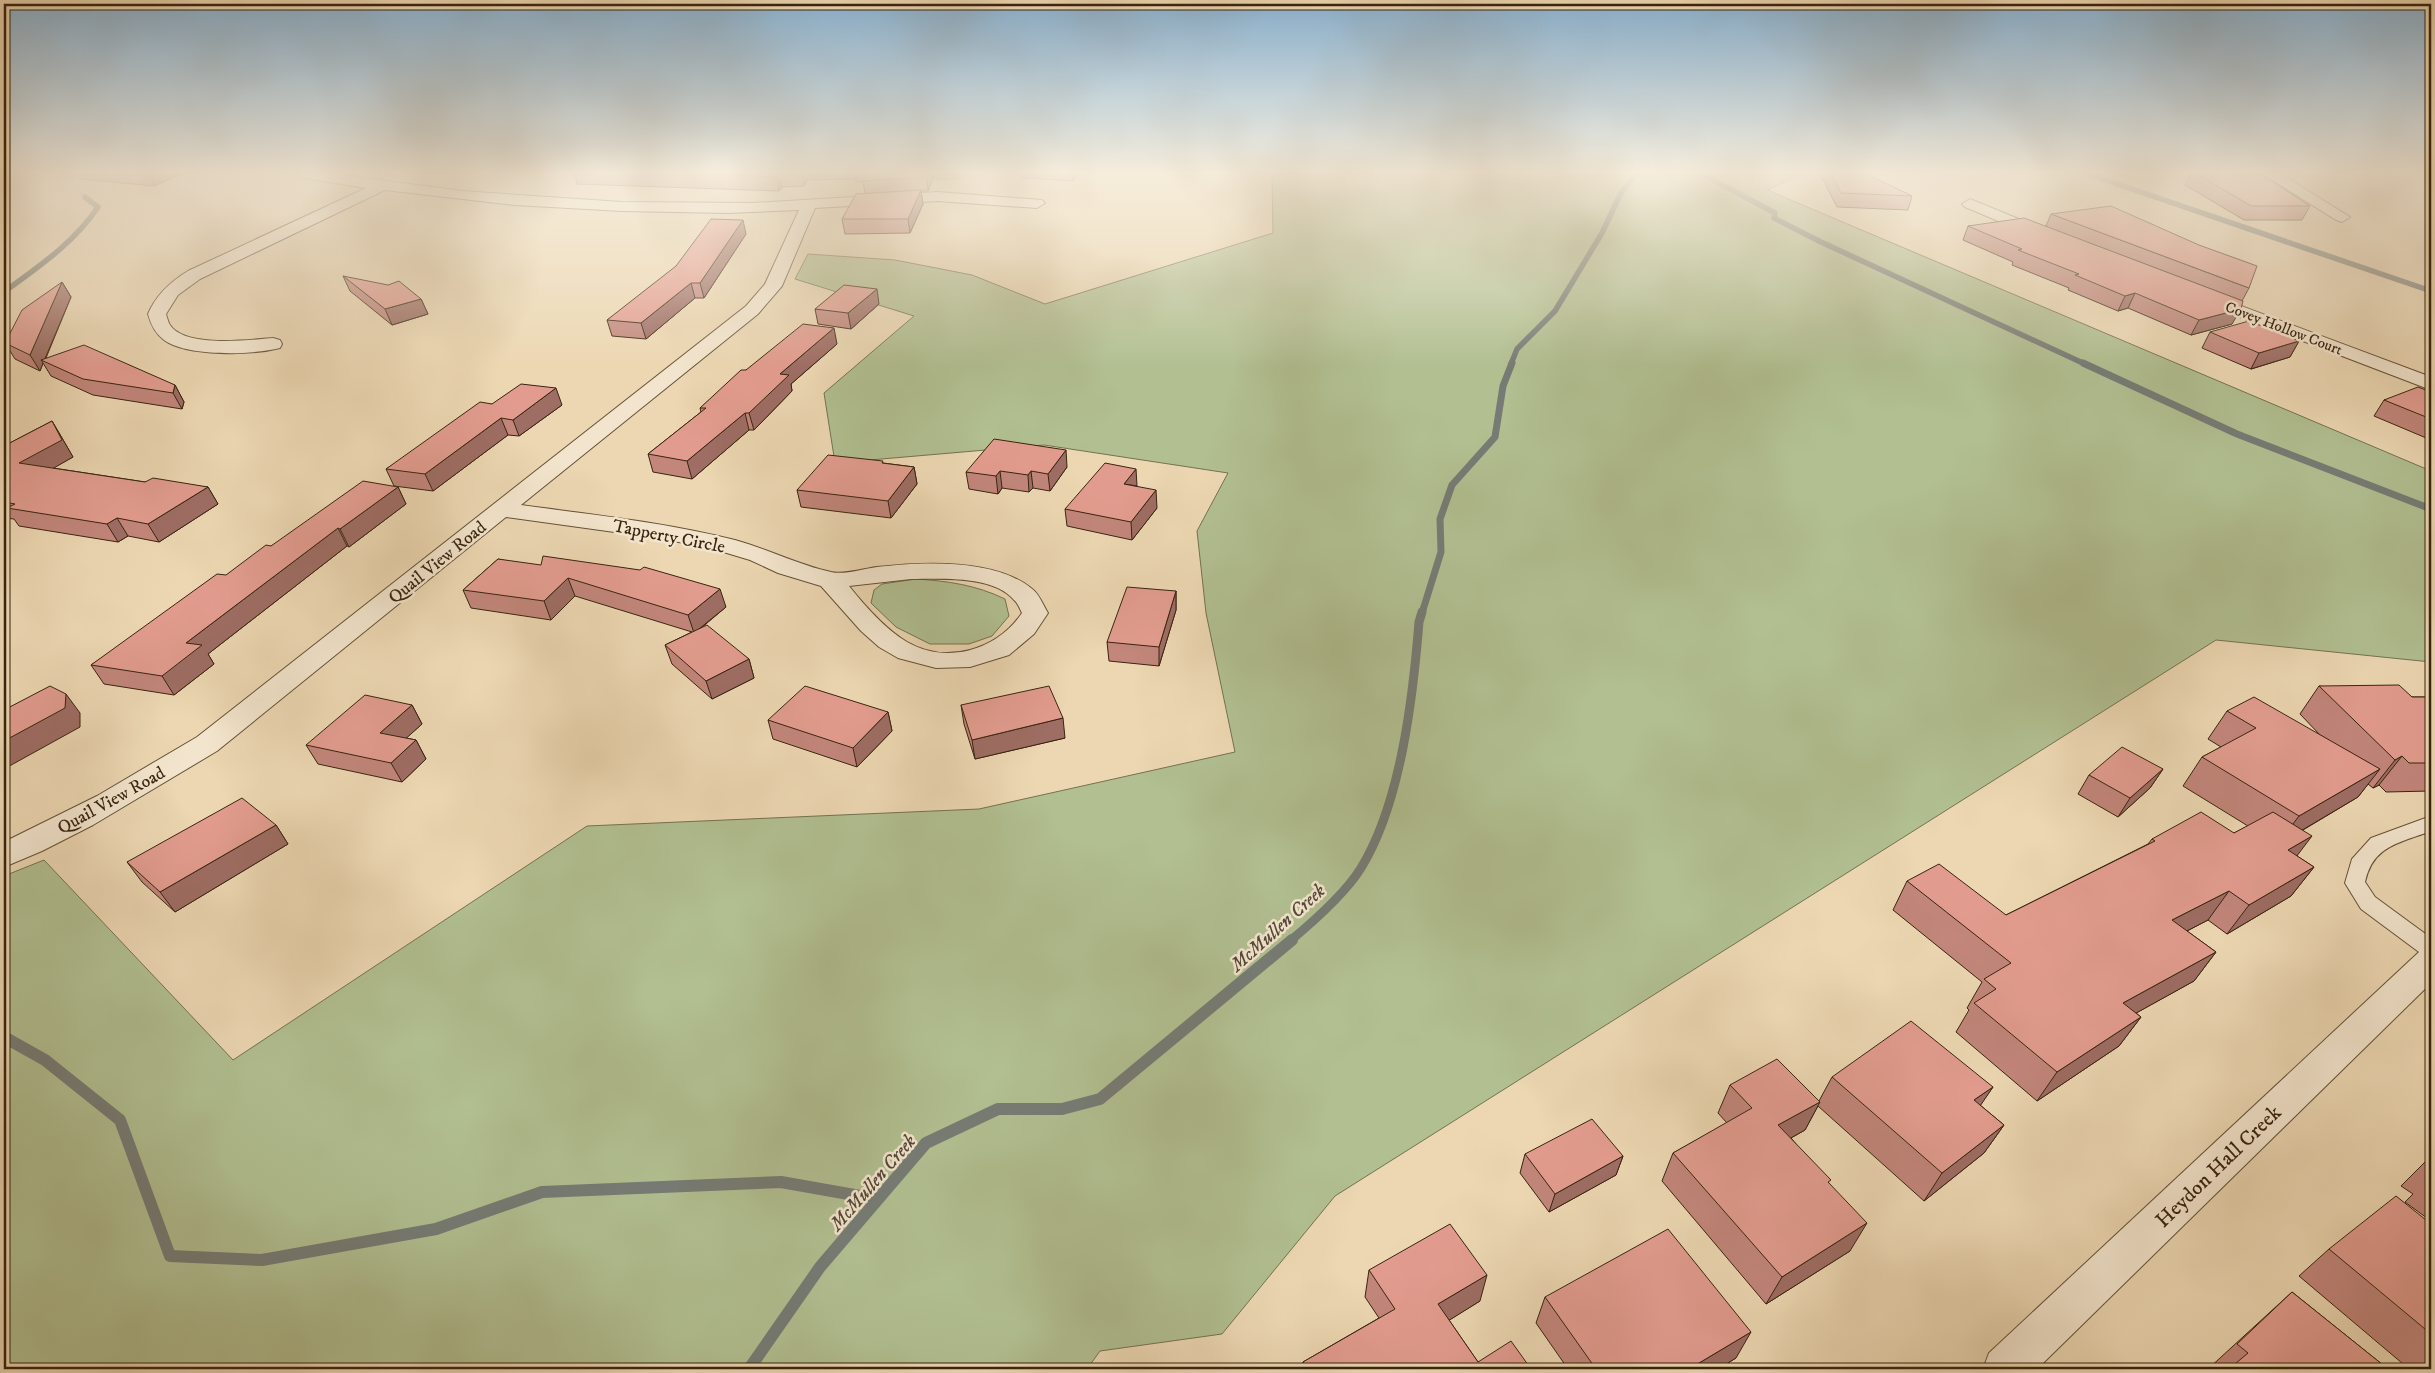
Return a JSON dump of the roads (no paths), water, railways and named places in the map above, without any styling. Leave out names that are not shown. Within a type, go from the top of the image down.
[{"type":"street","points":[[272,238],[194,275],[171,291],[160,304],[156,314],[163,330],[180,341],[195,345],[215,347],[273,344]]},
{"type":"street","name":"Quail View Road","points":[[4,854],[80,819],[131,792],[207,744],[503,510],[761,302],[774,286],[794,238]]},
{"type":"street","points":[[2050,238],[2055,240]]},
{"type":"street","name":"Covey Hollow Court","points":[[2191,292],[2431,384]]},
{"type":"street","name":"Tapperty Circle","points":[[503,510],[714,542],[830,581],[886,573],[929,570],[957,572],[992,578],[1018,589],[1032,601],[1035,613],[1026,630],[1002,650],[980,657],[952,660],[917,656],[888,642],[859,614],[830,581]]},
{"type":"street","name":"Heydon Hall Creek","points":[[2005,1369],[2431,962]]},
{"type":"lane","points":[[2431,823],[2378,843],[2359,864],[2356,883],[2368,903],[2431,949]]},
{"type":"waterway","points":[[4,292],[55,254],[72,238]]},
{"type":"waterway","name":"McMullen Creek","points":[[1511,364],[1517,349],[1555,311],[1599,238]]},
{"type":"waterway","points":[[1813,238],[2085,364]]},
{"type":"waterway","points":[[2276,238],[2431,291]]},
{"type":"waterway","name":"McMullen Creek","points":[[1422,613],[1441,552],[1440,519],[1452,485],[1495,437],[1503,386],[1512,363]]},
{"type":"waterway","points":[[2083,363],[2237,434],[2431,509]]},
{"type":"waterway","name":"McMullen Creek","points":[[1290,941],[1347,888],[1361,868],[1375,842],[1386,813],[1403,749],[1409,716],[1419,622],[1422,612]]},
{"type":"waterway","name":"McMullen Creek","points":[[749,1369],[820,1267],[926,1143],[998,1109],[1062,1109],[1100,1099],[1292,940]]},
{"type":"waterway","points":[[4,1037],[45,1060],[120,1120],[170,1256],[262,1260],[436,1229],[542,1192],[781,1182],[877,1199]]}]
